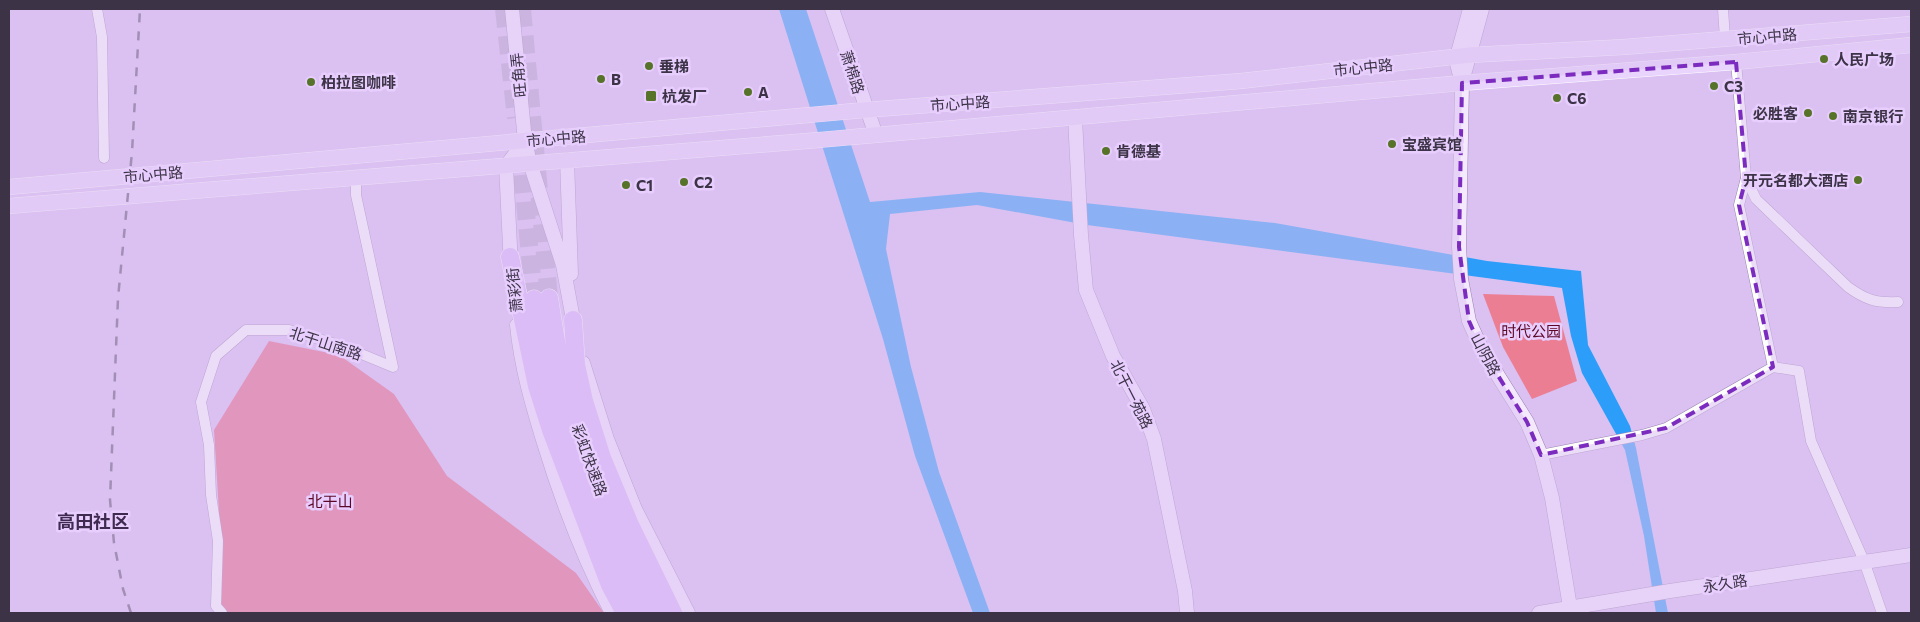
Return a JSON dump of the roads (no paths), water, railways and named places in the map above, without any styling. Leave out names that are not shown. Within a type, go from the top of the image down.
[{"type":"highway","points":[[510,257],[537,386],[559,455],[610,585],[625,613]]},
{"type":"highway","name":"彩虹快速路","points":[[541,299],[546,366],[566,439],[612,556],[640,594],[658,613]]},
{"type":"highway","points":[[573,320],[576,365],[602,458],[630,525],[673,613]]},
{"type":"highway","name":"彩虹快速路","points":[[640,594],[642,613]]},
{"type":"main road","name":"旺角弄","points":[[512,9],[525,141]]},
{"type":"main road","name":"萧棉路","points":[[832,9],[865,110],[876,135]]},
{"type":"main road","name":"山阴路","points":[[1470,9],[1463,56],[1462,83],[1459,247],[1461,279],[1469,321],[1482,350],[1528,422],[1541,456],[1552,498],[1571,610]]},
{"type":"main road","name":"山阴路","points":[[1463,56],[1482,9]]},
{"type":"main road","name":"市心中路","points":[[9,186],[865,110],[1242,81],[1463,56],[1624,48],[1911,24]]},
{"type":"main road","name":"市心中路","points":[[9,206],[853,138],[1462,83],[1736,62],[1911,45]]},
{"type":"main road","name":"北干一苑路","points":[[1076,118],[1081,236],[1086,290],[1113,356],[1143,409],[1154,439],[1188,613]]},
{"type":"main road","points":[[525,141],[530,163],[563,264],[578,348],[607,440],[635,509],[688,613]]},
{"type":"main road","points":[[506,166],[525,141]]},
{"type":"main road","points":[[567,160],[573,320]]},
{"type":"main road","name":"萧彩街","points":[[506,166],[510,257],[519,345],[528,392],[559,492],[583,551],[612,613]]},
{"type":"main road","name":"永久路","points":[[1539,613],[1571,610],[1648,594],[1911,554]]},
{"type":"street","points":[[97,9],[102,37],[104,158]]},
{"type":"street","points":[[1723,9],[1725,39]]},
{"type":"street","points":[[1736,62],[1746,178],[1739,204],[1773,367]]},
{"type":"street","name":"北干山南路","points":[[222,613],[216,606],[218,541],[211,495],[209,444],[201,402],[216,356],[246,330],[289,330],[342,346],[393,367],[356,195],[356,177]]},
{"type":"street","points":[[1746,178],[1756,199],[1848,287],[1863,298],[1880,303],[1898,302]]},
{"type":"street","points":[[1541,456],[1642,435],[1666,428],[1773,367],[1799,371],[1811,441],[1864,561],[1882,613]]},
{"type":"water","points":[[779,9],[806,9],[870,202],[980,192],[1275,223],[1487,261],[1581,271],[1588,345],[1630,426],[1668,613],[1656,613],[1644,536],[1625,450],[1582,373],[1571,336],[1562,288],[1087,225],[977,205],[890,214],[886,249],[911,367],[939,472],[990,613],[973,613],[915,456],[883,339]]},
{"type":"tunnel","points":[[504,9],[516,118]]},
{"type":"tunnel","points":[[522,9],[549,298]]},
{"type":"tunnel","points":[[520,148],[534,299]]},
{"type":"railway","points":[[131,613],[123,589],[114,543],[110,500],[118,298],[132,152],[140,9]]},
{"type":"place","name":"人民广场","points":[[1824,59]]},
{"type":"place","name":"垂梯","points":[[649,66]]},
{"type":"place","name":"B","points":[[601,79]]},
{"type":"place","name":"柏拉图咖啡","points":[[311,82]]},
{"type":"place","name":"C3","points":[[1714,86]]},
{"type":"place","name":"A","points":[[748,92]]},
{"type":"place","name":"杭发厂","points":[[651,96]]},
{"type":"place","name":"C6","points":[[1557,98]]},
{"type":"place","name":"必胜客","points":[[1808,113]]},
{"type":"place","name":"南京银行","points":[[1833,116]]},
{"type":"place","name":"宝盛宾馆","points":[[1392,144]]},
{"type":"place","name":"肯德基","points":[[1106,151]]},
{"type":"place","name":"开元名都大酒店","points":[[1858,180]]},
{"type":"place","name":"C2","points":[[684,182]]},
{"type":"place","name":"C1","points":[[626,185]]},
{"type":"district","name":"高田社区","points":[[93,521]]},
{"type":"park label","name":"时代公园","points":[[1531,331]]},
{"type":"park label","name":"北干山","points":[[330,501]]}]
